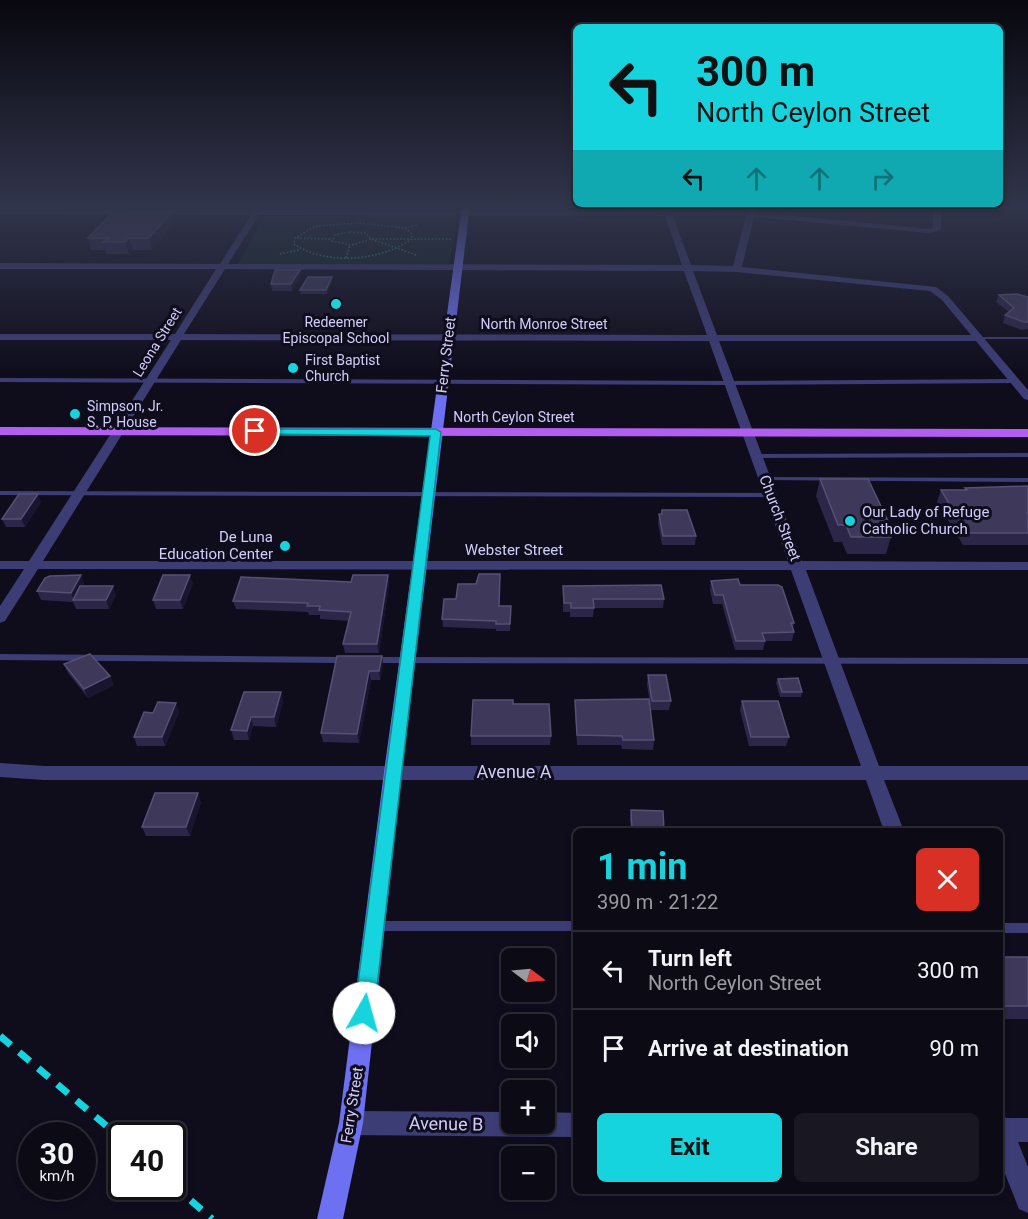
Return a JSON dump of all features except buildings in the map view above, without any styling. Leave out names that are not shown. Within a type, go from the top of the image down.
[{"type":"main road","name":"North Ceylon Street","points":[[0,431],[1028,433]]},
{"type":"street","name":"Leona Street","points":[[0,618],[225,262]]},
{"type":"street","name":"Ferry Street","points":[[330,1219],[351,1123],[457,262]]},
{"type":"street","name":"Church Street","points":[[687,262],[893,828]]},
{"type":"street","points":[[737,269],[739,262]]},
{"type":"street","points":[[0,266],[737,269],[933,289],[945,298],[1028,397]]},
{"type":"street","name":"North Monroe Street","points":[[0,337],[980,338]]},
{"type":"street","name":"Webster Street","points":[[0,565],[1028,566]]},
{"type":"street","name":"Avenue A","points":[[0,770],[44,773],[1028,773]]},
{"type":"street","name":"Avenue B","points":[[351,1123],[573,1125]]},
{"type":"street","points":[[1003,1129],[1028,1130]]},
{"type":"street","points":[[1003,1134],[1028,1200]]},
{"type":"lane","points":[[980,338],[1028,338]]},
{"type":"lane","points":[[0,380],[731,383],[1015,381]]},
{"type":"lane","points":[[757,456],[1028,455]]},
{"type":"lane","points":[[766,479],[1028,480]]},
{"type":"lane","points":[[0,493],[772,495]]},
{"type":"lane","points":[[0,657],[408,661],[1028,661]]},
{"type":"lane","points":[[374,926],[573,926]]},
{"type":"lane","points":[[1003,928],[1028,928]]},
{"type":"green space","points":[[239,262],[449,262],[449,264],[238,264]]},
{"type":"railway","points":[[0,1036],[108,1127]]},
{"type":"railway","points":[[186,1196],[212,1219]]},
{"type":"place","name":"Redeemer Episcopal School","points":[[336,304]]},
{"type":"place","name":"First Baptist Church","points":[[293,368]]},
{"type":"place","name":"Simpson, Jr. S. P. House","points":[[75,414]]},
{"type":"place","name":"Our Lady of Refuge Catholic Church","points":[[850,521]]},
{"type":"place","name":"De Luna Education Center","points":[[285,546]]},
{"type":"route","points":[[255,431],[436,432],[364,1013]]}]
